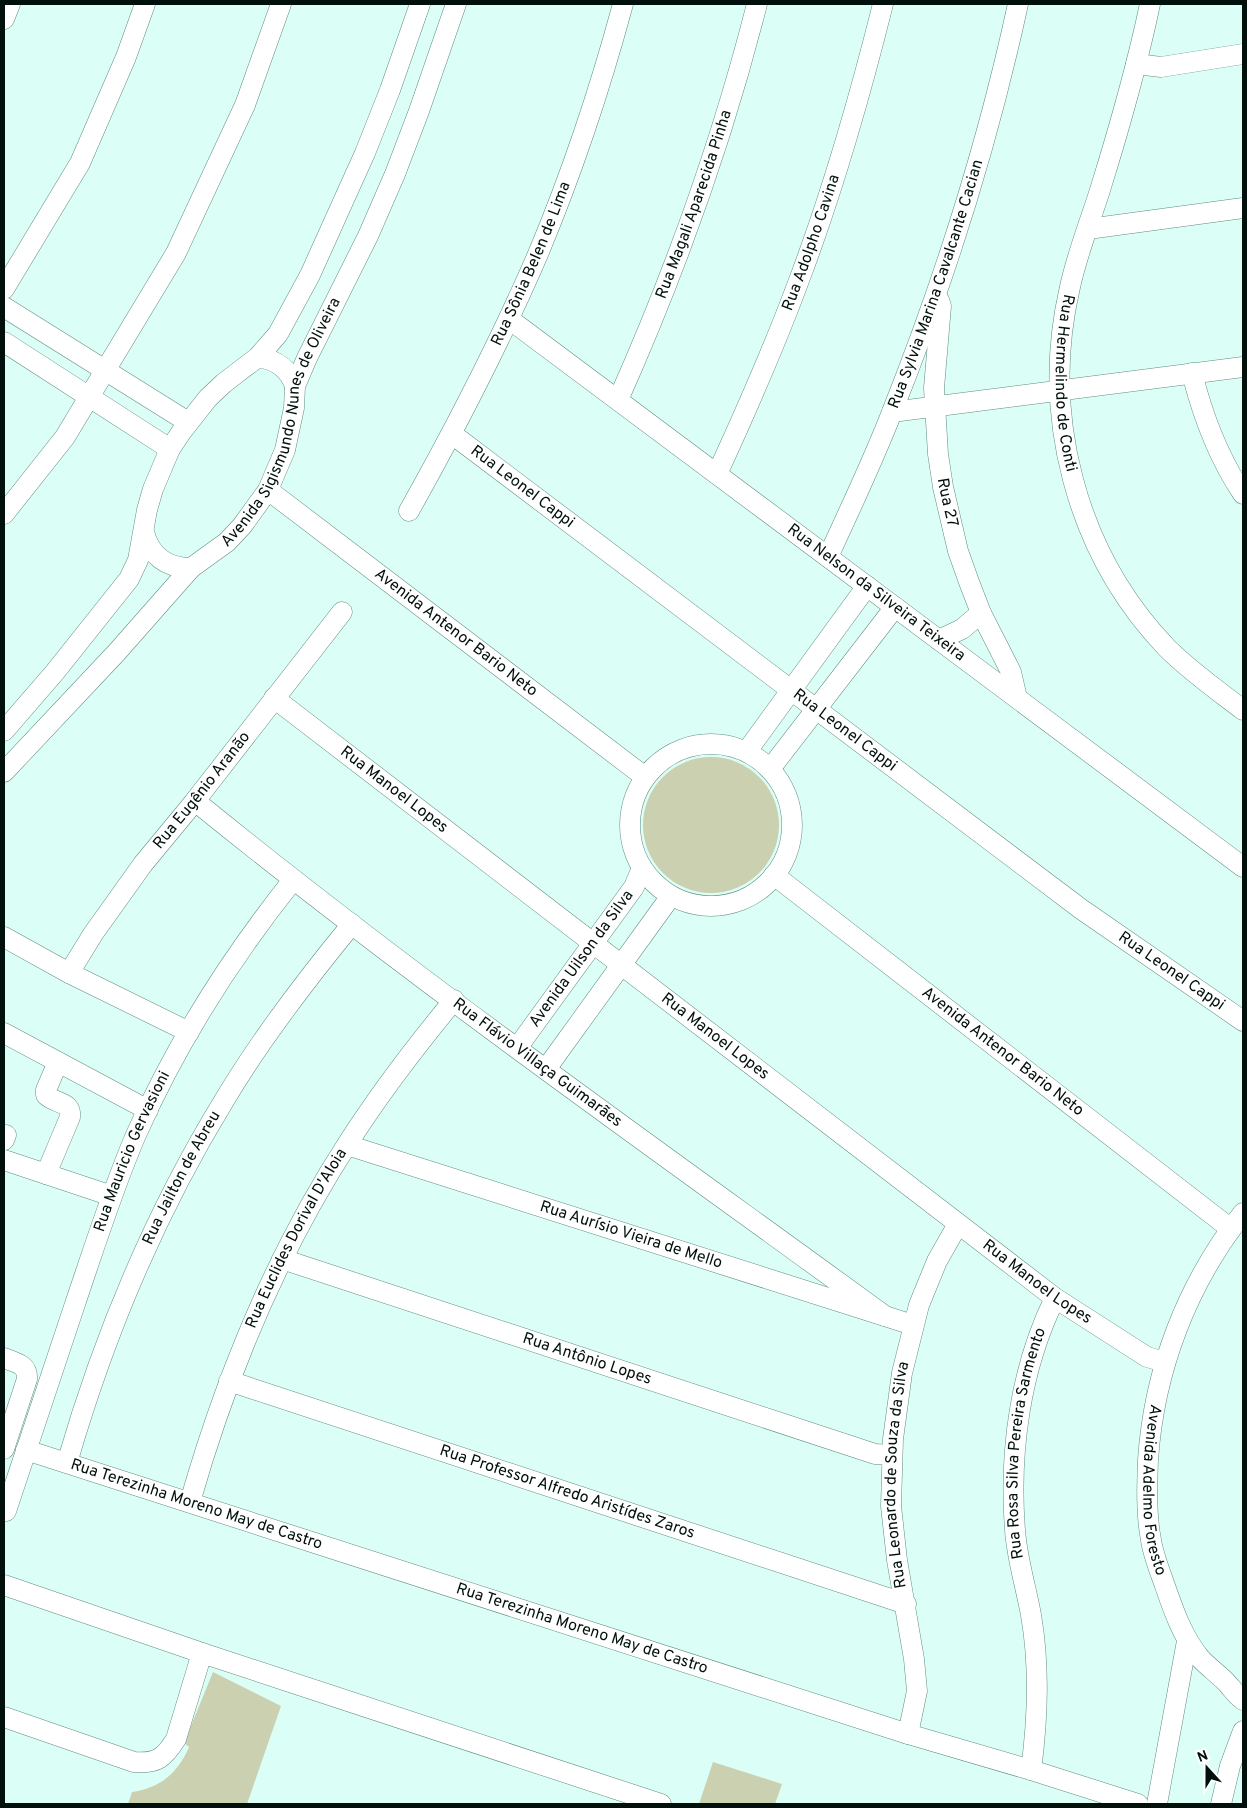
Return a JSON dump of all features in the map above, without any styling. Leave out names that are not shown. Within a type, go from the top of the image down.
[{"type":"street","points":[[4,19],[10,4]]},
{"type":"street","points":[[4,288],[80,163],[126,57],[145,4]]},
{"type":"street","points":[[4,514],[55,452],[176,253],[245,105],[281,4]]},
{"type":"street","points":[[4,731],[55,672],[130,579],[138,560],[153,490],[170,449],[188,422],[208,398],[258,357],[278,334],[338,214],[365,153],[390,90],[420,4]]},
{"type":"street","name":"Avenida Sigismundo Nunes de Oliveira","points":[[4,772],[117,652],[192,568],[221,546],[242,526],[268,490],[285,450],[294,408],[295,386],[368,236],[426,93],[456,4]]},
{"type":"street","name":"Rua Sônia Belen de Lima","points":[[409,511],[452,434],[509,319],[538,253],[591,110],[623,4]]},
{"type":"street","name":"Rua Magali Aparecida Pinha","points":[[618,400],[666,288],[702,192],[725,121],[757,4]]},
{"type":"street","name":"Rua Adolpho Cavina","points":[[717,474],[754,392],[801,274],[847,137],[883,4]]},
{"type":"street","name":"Rua Sylvia Marina Cavalcante Cacian","points":[[828,557],[892,412],[936,294],[968,198],[992,112],[1018,4]]},
{"type":"street","name":"Rua Hermelindo de Conti","points":[[1150,4],[1136,64],[1110,158],[1072,279],[1064,316],[1060,346],[1060,390],[1064,437],[1078,496],[1092,532],[1114,576],[1147,624],[1167,647],[1188,668],[1243,710]]},
{"type":"street","points":[[1136,64],[1161,67],[1243,54]]},
{"type":"street","points":[[1088,229],[1243,208]]},
{"type":"street","name":"Rua 27","points":[[936,294],[941,306],[934,388],[935,406],[938,454],[950,519],[969,582],[981,613],[1011,672],[1017,698]]},
{"type":"street","points":[[4,307],[188,422]]},
{"type":"street","name":"Rua Nelson da Silveira Teixeira","points":[[509,319],[1243,866]]},
{"type":"street","points":[[4,342],[170,449]]},
{"type":"street","points":[[258,357],[267,358],[283,367],[288,372],[295,386]]},
{"type":"street","points":[[892,412],[1243,366]]},
{"type":"street","points":[[1192,373],[1208,428],[1220,454],[1243,494]]},
{"type":"street","name":"Rua Leonel Cappi","points":[[452,434],[1081,909],[1243,1021]]},
{"type":"street","name":"Avenida Antenor Bario Neto","points":[[268,490],[645,777]]},
{"type":"street","points":[[144,532],[146,542],[159,558],[174,567],[192,568]]},
{"type":"street","points":[[747,752],[866,586]]},
{"type":"street","points":[[770,769],[894,607]]},
{"type":"street","name":"Rua Eugênio Aranão","points":[[69,973],[117,898],[148,857],[195,801],[342,612]]},
{"type":"street","points":[[939,640],[962,629],[981,613]]},
{"type":"street","name":"Rua Manoel Lopes","points":[[274,698],[1055,1298],[1147,1357],[1166,1362]]},
{"type":"street","points":[[704,743],[719,744],[733,746],[747,752],[760,759],[770,769],[786,793],[792,821],[792,836],[783,863],[764,886],[739,901],[725,905],[697,905],[671,896],[650,879],[642,868],[631,843],[630,816],[637,789],[645,777],[664,758],[690,746],[704,743]]},
{"type":"street","name":"Rua Flávio Villaça Guimarães","points":[[195,801],[293,880],[546,1070],[885,1316]]},
{"type":"street","name":"Avenida Uilson da Silva","points":[[517,1048],[634,887],[642,868]]},
{"type":"street","name":"Avenida Antenor Bario Neto","points":[[774,875],[1231,1229]]},
{"type":"street","name":"Rua Mauricio Gervasioni","points":[[6,1511],[105,1216],[120,1175],[148,1110],[189,1032],[241,949],[293,880]]},
{"type":"street","points":[[546,1070],[671,896]]},
{"type":"street","name":"Rua Jailton de Abreu","points":[[67,1463],[101,1353],[126,1291],[170,1195],[220,1106],[254,1053],[290,1002],[352,924]]},
{"type":"street","points":[[4,938],[69,973],[189,1032]]},
{"type":"street","name":"Rua Euclides Dorival D'Aloia","points":[[190,1502],[204,1453],[229,1381],[245,1340],[282,1259],[313,1201],[347,1144],[398,1071],[454,1000]]},
{"type":"street","points":[[4,1033],[148,1110]]},
{"type":"street","points":[[46,1174],[71,1110],[68,1106],[46,1095],[46,1090],[58,1062]]},
{"type":"street","points":[[68,1106],[84,1076]]},
{"type":"street","name":"Rua Aurísio Vieira de Mello","points":[[347,1144],[913,1325]]},
{"type":"street","points":[[4,1160],[103,1193]]},
{"type":"street","name":"Avenida Adelmo Foresto","points":[[1243,1213],[1196,1285],[1182,1315],[1166,1362],[1154,1409],[1149,1442],[1148,1508],[1151,1540],[1157,1563],[1187,1641],[1201,1659],[1243,1700]]},
{"type":"street","name":"Rua Leonardo de Souza da Silva","points":[[908,1734],[917,1691],[891,1506],[892,1455],[897,1406],[913,1325],[937,1261],[958,1224]]},
{"type":"street","name":"Rua Antônio Lopes","points":[[282,1259],[865,1451],[875,1454],[892,1455]]},
{"type":"street","name":"Rua Rosa Silva Pereira Sarmento","points":[[1030,1770],[1037,1715],[1037,1676],[1031,1617],[1017,1550],[1013,1473],[1019,1414],[1026,1382],[1044,1322],[1055,1298]]},
{"type":"street","points":[[4,1358],[23,1365],[27,1372],[27,1379],[4,1449]]},
{"type":"street","name":"Rua Professor Alfredo Aristídes Zaros","points":[[229,1381],[906,1604]]},
{"type":"street","name":"Rua Terezinha Moreno May de Castro","points":[[26,1450],[908,1734],[1138,1804]]},
{"type":"street","points":[[4,1585],[202,1653],[661,1804]]},
{"type":"street","points":[[1157,1804],[1187,1641]]},
{"type":"street","points":[[4,1718],[134,1762],[148,1764],[160,1759],[168,1752],[176,1739],[202,1653]]},
{"type":"street","points":[[1221,1804],[1230,1766],[1243,1731]]},
{"type":"green space","points":[[711,757],[737,762],[759,777],[774,799],[779,825],[774,851],[759,873],[737,888],[711,893],[685,888],[663,873],[648,851],[643,825],[648,799],[663,777],[685,762]]},
{"type":"green space","points":[[213,1672],[281,1706],[247,1804],[128,1804],[132,1792],[151,1787],[167,1778],[174,1772],[185,1756],[189,1747],[184,1743]]},
{"type":"green space","points":[[713,1762],[782,1784],[775,1804],[699,1804]]}]
